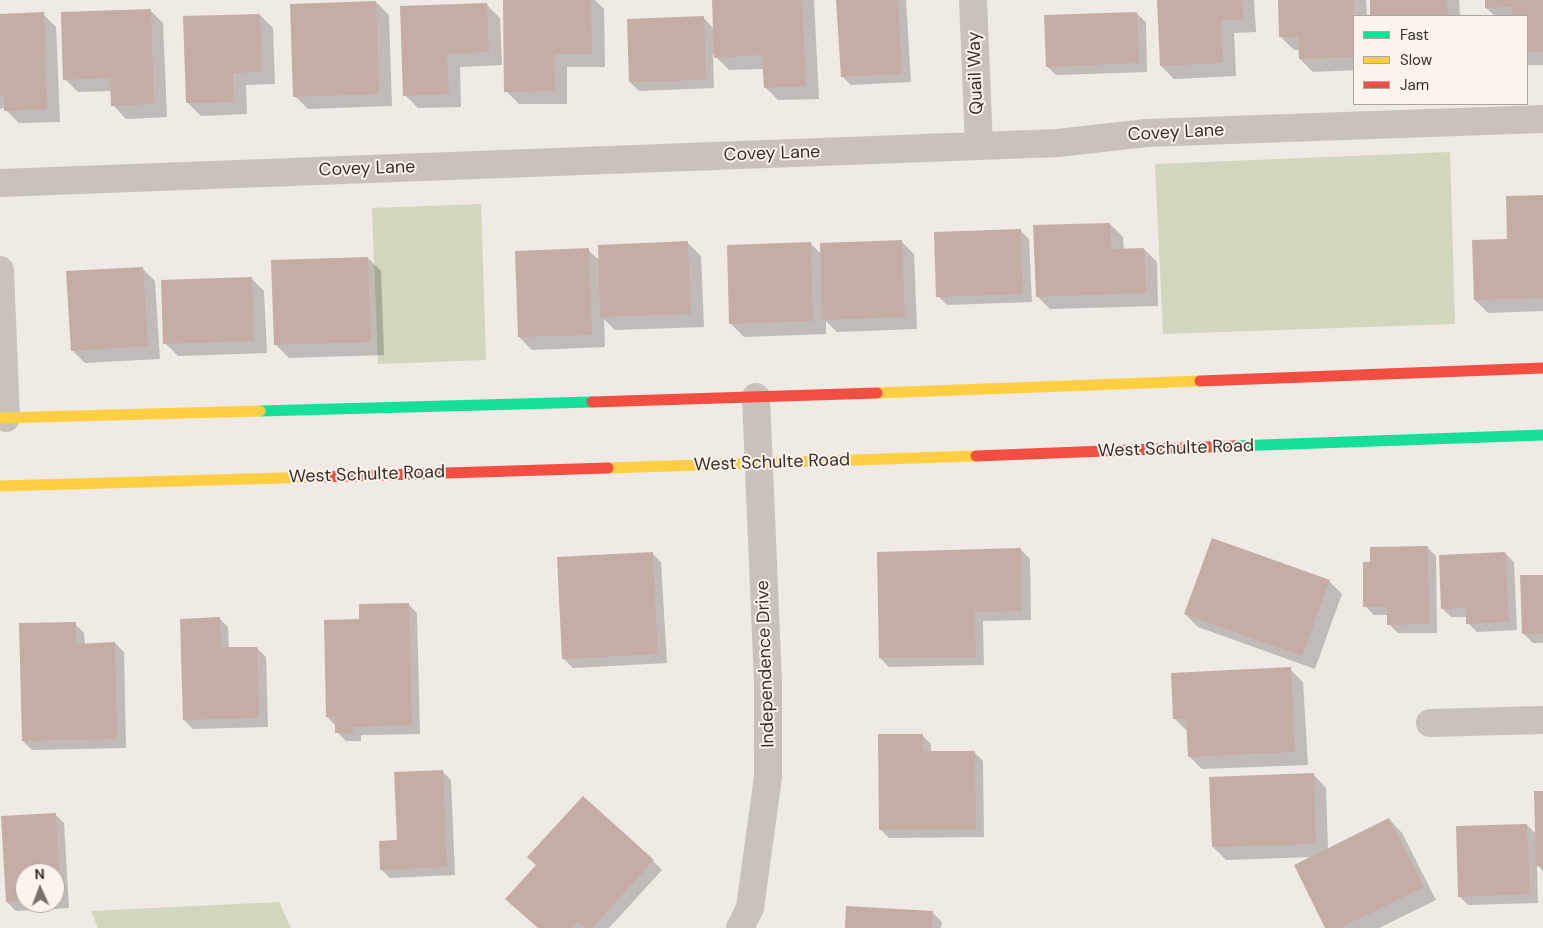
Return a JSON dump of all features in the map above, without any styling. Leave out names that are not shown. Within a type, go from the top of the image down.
[{"type":"main road","points":[[3,418],[756,397],[1543,368]]},
{"type":"main road","name":"West Schulte Road","points":[[0,486],[758,463],[1543,435]]},
{"type":"street","name":"Quail Way","points":[[974,0],[980,146]]},
{"type":"street","name":"Covey Lane","points":[[0,183],[1058,143],[1146,133],[1543,119]]},
{"type":"street","points":[[0,270],[3,418]]},
{"type":"street","name":"Independence Drive","points":[[740,928],[750,908],[768,777],[768,683],[756,397]]},
{"type":"street","points":[[1430,723],[1543,720]]},
{"type":"green space","points":[[1450,152],[1455,324],[1163,334],[1155,164]]},
{"type":"green space","points":[[481,204],[486,360],[378,364],[372,208]]},
{"type":"green space","points":[[279,902],[291,928],[98,928],[91,911]]},
{"type":"building","points":[[503,0],[591,0],[592,54],[554,54],[555,91],[504,92]]},
{"type":"building","points":[[712,0],[802,0],[806,86],[764,88],[762,55],[714,58]]},
{"type":"building","points":[[836,0],[898,0],[902,74],[841,77]]},
{"type":"building","points":[[1157,0],[1242,0],[1244,20],[1221,20],[1223,63],[1160,66]]},
{"type":"building","points":[[1278,0],[1354,0],[1353,57],[1299,59],[1298,37],[1279,37]]},
{"type":"building","points":[[1370,0],[1447,0],[1448,15],[1370,15]]},
{"type":"building","points":[[1485,0],[1543,0],[1543,52],[1528,52],[1528,15],[1512,15],[1512,7],[1485,8]]},
{"type":"building","points":[[376,1],[379,94],[293,97],[290,4]]},
{"type":"building","points":[[487,3],[489,52],[447,54],[449,94],[403,96],[400,6]]},
{"type":"building","points":[[151,9],[154,104],[111,106],[110,78],[63,80],[61,12]]},
{"type":"building","points":[[44,12],[47,109],[4,111],[4,95],[0,96],[0,14]]},
{"type":"building","points":[[1137,12],[1139,63],[1046,67],[1044,15]]},
{"type":"building","points":[[260,14],[262,72],[233,73],[234,102],[186,103],[183,16]]},
{"type":"building","points":[[704,16],[706,80],[629,82],[627,19]]},
{"type":"building","points":[[1543,195],[1543,298],[1474,300],[1472,240],[1507,239],[1506,196]]},
{"type":"building","points":[[1110,223],[1111,249],[1144,248],[1146,293],[1036,297],[1033,225]]},
{"type":"building","points":[[1021,229],[1023,294],[936,297],[934,232]]},
{"type":"building","points":[[902,240],[905,317],[822,320],[820,243]]},
{"type":"building","points":[[688,241],[691,314],[600,317],[598,245]]},
{"type":"building","points":[[811,242],[813,321],[729,324],[727,245]]},
{"type":"building","points":[[589,248],[592,335],[518,337],[515,251]]},
{"type":"building","points":[[368,257],[371,342],[274,345],[271,260]]},
{"type":"building","points":[[143,267],[148,346],[71,351],[66,271]]},
{"type":"building","points":[[252,277],[254,341],[163,344],[161,280]]},
{"type":"building","points":[[1212,538],[1330,580],[1302,656],[1184,614]]},
{"type":"building","points":[[1428,546],[1429,624],[1387,625],[1387,607],[1363,607],[1363,562],[1370,562],[1370,547]]},
{"type":"building","points":[[1021,548],[1022,611],[975,612],[976,657],[879,658],[877,552]]},
{"type":"building","points":[[653,552],[658,654],[562,659],[557,557]]},
{"type":"building","points":[[1505,552],[1509,622],[1466,624],[1466,608],[1441,609],[1439,555]]},
{"type":"building","points":[[1520,575],[1543,575],[1543,634],[1522,634]]},
{"type":"building","points":[[409,603],[412,725],[353,727],[353,733],[335,733],[335,717],[326,717],[324,620],[359,619],[359,604]]},
{"type":"building","points":[[220,617],[221,647],[257,647],[259,718],[183,720],[180,619]]},
{"type":"building","points":[[76,622],[76,644],[115,642],[117,739],[22,741],[19,623]]},
{"type":"building","points":[[1291,667],[1295,752],[1188,757],[1186,719],[1173,719],[1171,673]]},
{"type":"building","points":[[878,734],[923,734],[923,751],[975,751],[976,829],[879,830]]},
{"type":"building","points":[[443,770],[447,867],[380,870],[379,841],[397,840],[394,772]]},
{"type":"building","points":[[1314,773],[1316,844],[1212,847],[1209,777]]},
{"type":"building","points":[[1534,791],[1543,791],[1543,866],[1536,866]]},
{"type":"building","points":[[583,796],[654,860],[592,928],[585,928],[578,922],[573,928],[538,928],[505,899],[536,865],[527,857]]},
{"type":"building","points":[[56,813],[58,863],[15,863],[15,902],[6,902],[1,816]]},
{"type":"building","points":[[1389,818],[1424,887],[1340,928],[1325,928],[1294,865]]},
{"type":"building","points":[[1527,824],[1530,894],[1458,897],[1456,826]]},
{"type":"building","points":[[846,906],[933,911],[932,928],[845,928]]},
{"type":"traffic: fast","points":[[260,411],[592,402]]},
{"type":"traffic: fast","points":[[1234,446],[1543,435]]},
{"type":"traffic: slow","points":[[877,393],[1200,381]]},
{"type":"traffic: slow","points":[[0,418],[260,411]]},
{"type":"traffic: slow","points":[[608,468],[976,456]]},
{"type":"traffic: slow","points":[[0,486],[318,477]]},
{"type":"traffic: jam","points":[[1200,381],[1543,368]]},
{"type":"traffic: jam","points":[[592,402],[877,393]]},
{"type":"traffic: jam","points":[[976,456],[1234,446]]},
{"type":"traffic: jam","points":[[318,477],[608,468]]}]
